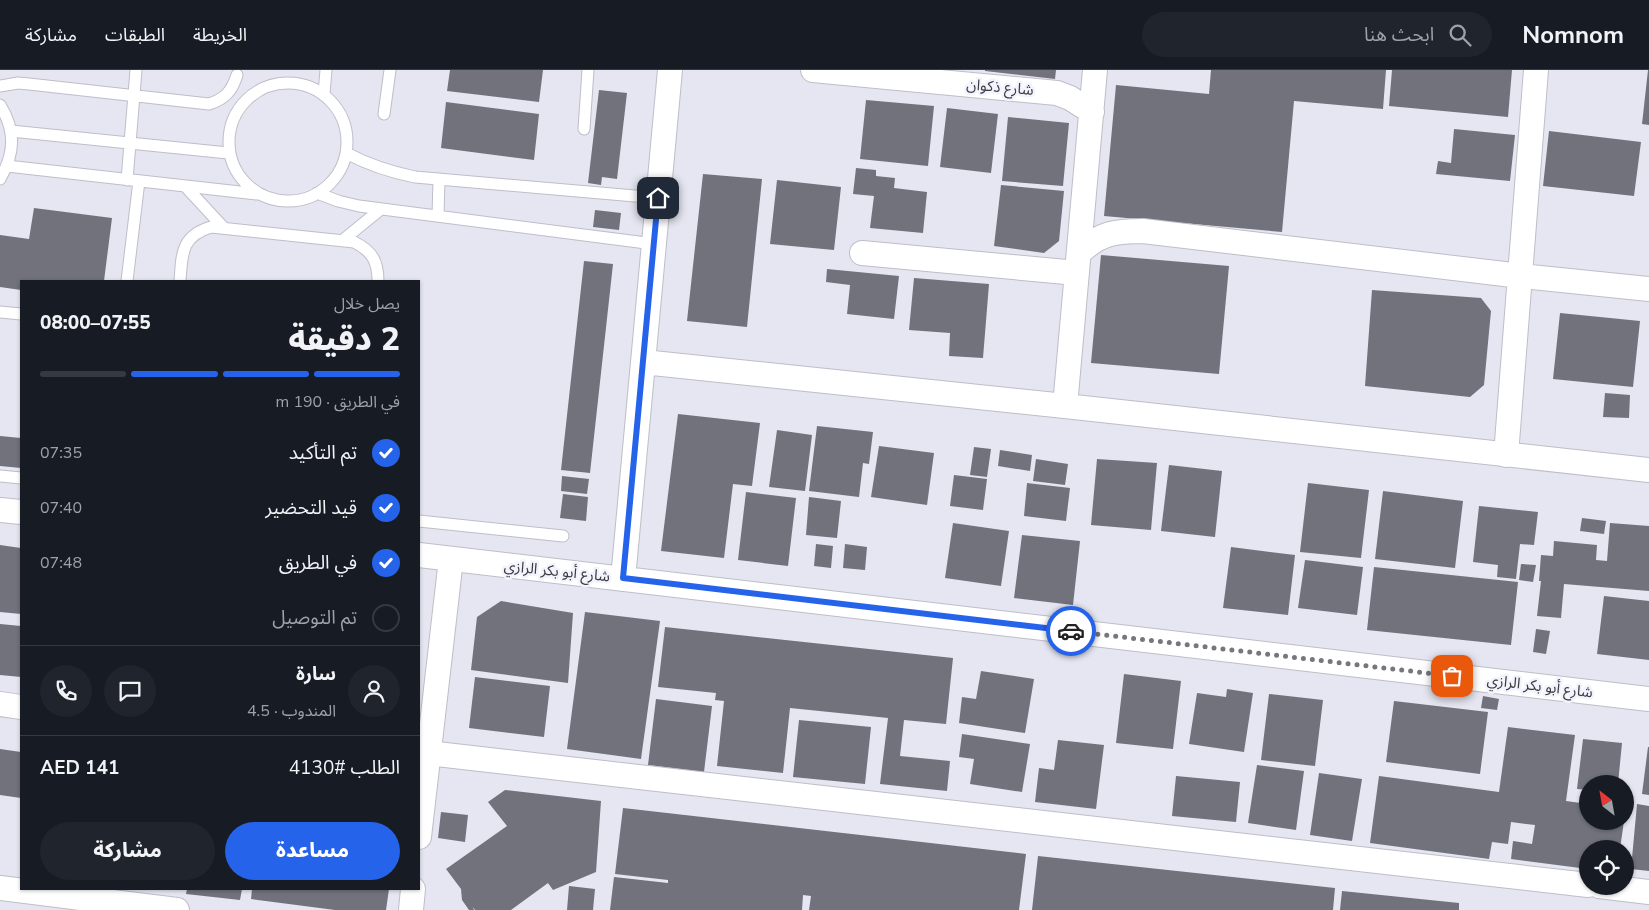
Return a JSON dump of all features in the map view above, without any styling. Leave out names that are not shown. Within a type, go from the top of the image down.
[{"type":"street","points":[[623,578],[670,70]]},
{"type":"street","name":"شارع ذكوان","points":[[814,70],[1057,93],[1070,98],[1092,112]]},
{"type":"street","points":[[1065,406],[1096,70]]},
{"type":"street","points":[[1506,455],[1536,70]]},
{"type":"street","points":[[1078,263],[1089,243],[1102,236],[1115,232],[1143,231],[1521,276],[1649,288]]},
{"type":"street","points":[[862,254],[1078,263]]},
{"type":"street","points":[[643,362],[1649,470]]},
{"type":"street","points":[[0,510],[20,512]]},
{"type":"street","name":"شارع أبو بكر الرازي","points":[[420,556],[623,578],[1649,699]]},
{"type":"street","points":[[420,816],[423,753],[451,559]]},
{"type":"street","points":[[0,704],[20,707]]},
{"type":"street","points":[[423,753],[1579,884]]},
{"type":"street","points":[[0,888],[177,910]]},
{"type":"street","points":[[411,910],[413,890]]},
{"type":"street","points":[[1634,890],[1649,892]]},
{"type":"lane","points":[[127,180],[136,70]]},
{"type":"lane","points":[[278,83],[280,70]]},
{"type":"lane","points":[[324,94],[326,70]]},
{"type":"lane","points":[[384,114],[390,70]]},
{"type":"lane","points":[[584,128],[588,70]]},
{"type":"lane","points":[[0,86],[18,83],[209,104],[219,101],[228,94],[234,85],[237,75]]},
{"type":"lane","points":[[294,82],[310,86],[324,94],[336,106],[344,120],[348,137],[346,154],[340,169],[331,183],[318,193],[298,200],[279,201],[250,188],[235,171],[228,153],[229,130],[235,113],[246,98],[261,88],[278,83],[294,82]]},
{"type":"lane","points":[[0,105],[11,131],[12,149],[7,166],[0,179]]},
{"type":"lane","points":[[11,131],[228,153]]},
{"type":"lane","points":[[346,154],[391,173],[415,177],[658,198]]},
{"type":"lane","points":[[7,166],[260,194]]},
{"type":"lane","points":[[438,216],[440,179]]},
{"type":"lane","points":[[127,280],[139,181]]},
{"type":"lane","points":[[185,186],[223,227]]},
{"type":"lane","points":[[318,193],[345,203],[654,244]]},
{"type":"lane","points":[[343,240],[382,208]]},
{"type":"lane","points":[[180,280],[181,259],[184,248],[190,238],[200,230],[211,227],[354,242],[364,247],[372,256],[377,266],[378,280]]},
{"type":"lane","points":[[0,312],[20,314]]},
{"type":"lane","points":[[0,476],[20,478]]},
{"type":"lane","points":[[420,521],[563,536]]},
{"type":"building","points":[[450,70],[543,70],[539,102],[447,91]]},
{"type":"building","points":[[985,70],[1056,70],[1055,79]]},
{"type":"building","points":[[1211,70],[1386,70],[1383,109],[1294,101],[1282,232],[1104,216],[1116,85],[1209,94]]},
{"type":"building","points":[[1392,70],[1512,70],[1508,117],[1389,106]]},
{"type":"building","points":[[1649,70],[1649,125],[1642,124]]},
{"type":"building","points":[[599,90],[627,93],[617,179],[602,177],[601,185],[588,183]]},
{"type":"building","points":[[866,100],[934,106],[928,166],[860,159]]},
{"type":"building","points":[[446,102],[539,114],[534,160],[441,148]]},
{"type":"building","points":[[947,108],[998,114],[991,173],[940,167]]},
{"type":"building","points":[[1008,117],[1069,123],[1063,186],[1002,181]]},
{"type":"building","points":[[1454,129],[1515,135],[1510,181],[1436,174],[1438,161],[1451,163]]},
{"type":"building","points":[[1549,131],[1641,142],[1634,196],[1543,186]]},
{"type":"building","points":[[856,168],[876,170],[876,176],[895,178],[894,188],[927,192],[923,233],[870,228],[874,196],[853,194]]},
{"type":"building","points":[[703,174],[762,179],[747,327],[687,321]]},
{"type":"building","points":[[777,180],[841,187],[834,250],[770,244]]},
{"type":"building","points":[[1001,185],[1064,191],[1059,241],[1044,253],[994,246]]},
{"type":"building","points":[[34,208],[112,218],[104,280],[20,280],[20,290],[0,287],[0,235],[29,239]]},
{"type":"building","points":[[595,210],[621,213],[619,230],[593,227]]},
{"type":"building","points":[[1101,255],[1229,266],[1219,374],[1091,363]]},
{"type":"building","points":[[584,261],[613,264],[590,473],[561,470]]},
{"type":"building","points":[[827,269],[899,276],[894,319],[847,314],[850,285],[826,282]]},
{"type":"building","points":[[914,278],[989,284],[983,358],[949,356],[950,333],[909,330]]},
{"type":"building","points":[[1372,290],[1481,298],[1491,311],[1484,385],[1470,397],[1365,386]]},
{"type":"building","points":[[1560,313],[1640,321],[1633,387],[1553,379]]},
{"type":"building","points":[[1605,393],[1630,395],[1629,418],[1603,417]]},
{"type":"building","points":[[678,414],[760,423],[752,486],[733,484],[724,558],[661,551]]},
{"type":"building","points":[[817,426],[873,432],[869,464],[863,463],[859,497],[809,491]]},
{"type":"building","points":[[777,430],[812,435],[805,491],[769,487]]},
{"type":"building","points":[[0,436],[20,438],[20,468],[0,466]]},
{"type":"building","points":[[879,446],[934,453],[927,505],[871,497]]},
{"type":"building","points":[[974,447],[991,449],[987,477],[970,475]]},
{"type":"building","points":[[1000,450],[1032,455],[1030,471],[998,466]]},
{"type":"building","points":[[1036,459],[1068,464],[1065,485],[1033,481]]},
{"type":"building","points":[[1097,459],[1157,463],[1151,530],[1091,525]]},
{"type":"building","points":[[1169,465],[1222,471],[1215,537],[1161,531]]},
{"type":"building","points":[[954,475],[987,479],[983,510],[950,506]]},
{"type":"building","points":[[562,476],[589,479],[587,494],[561,491]]},
{"type":"building","points":[[1027,483],[1070,488],[1066,521],[1024,516]]},
{"type":"building","points":[[1308,483],[1369,490],[1361,558],[1300,552]]},
{"type":"building","points":[[1383,491],[1463,501],[1455,568],[1375,559]]},
{"type":"building","points":[[746,492],[796,498],[788,566],[738,560]]},
{"type":"building","points":[[563,494],[588,497],[586,521],[560,518]]},
{"type":"building","points":[[809,497],[841,501],[837,538],[806,535]]},
{"type":"building","points":[[1479,506],[1538,512],[1534,545],[1520,544],[1516,579],[1497,577],[1498,565],[1473,562]]},
{"type":"building","points":[[1582,518],[1606,521],[1604,534],[1580,531]]},
{"type":"building","points":[[953,523],[1009,531],[1001,586],[945,578]]},
{"type":"building","points":[[1610,523],[1649,526],[1649,591],[1564,584],[1561,618],[1537,616],[1541,581],[1539,581],[1541,555],[1553,556],[1554,541],[1597,545],[1596,560],[1607,561]]},
{"type":"building","points":[[1022,535],[1080,541],[1073,605],[1014,598]]},
{"type":"building","points":[[816,544],[833,546],[831,568],[814,566]]},
{"type":"building","points":[[845,544],[867,547],[865,570],[843,568]]},
{"type":"building","points":[[0,545],[20,548],[20,614],[0,612]]},
{"type":"building","points":[[1231,547],[1295,555],[1288,615],[1223,608]]},
{"type":"building","points":[[1305,560],[1363,567],[1357,615],[1298,608]]},
{"type":"building","points":[[1521,564],[1536,565],[1533,582],[1519,580]]},
{"type":"building","points":[[1374,567],[1518,582],[1511,645],[1367,630]]},
{"type":"building","points":[[1604,596],[1649,601],[1649,660],[1597,654]]},
{"type":"building","points":[[501,601],[573,613],[568,683],[471,670],[477,617]]},
{"type":"building","points":[[585,612],[660,621],[641,759],[567,749]]},
{"type":"building","points":[[0,624],[20,626],[20,677],[0,675]]},
{"type":"building","points":[[665,627],[953,658],[946,724],[904,720],[900,756],[950,761],[947,791],[880,784],[888,718],[790,708],[783,773],[717,766],[724,701],[715,700],[716,693],[658,687]]},
{"type":"building","points":[[1536,629],[1550,631],[1546,654],[1533,652]]},
{"type":"building","points":[[981,671],[1034,679],[1025,733],[959,723],[962,697],[976,699]]},
{"type":"building","points":[[1124,674],[1181,681],[1173,749],[1116,743]]},
{"type":"building","points":[[475,677],[550,686],[544,737],[469,728]]},
{"type":"building","points":[[1227,689],[1253,693],[1244,752],[1189,744],[1197,693],[1226,697]]},
{"type":"building","points":[[1269,694],[1323,700],[1315,766],[1261,760]]},
{"type":"building","points":[[1483,696],[1499,699],[1497,710],[1481,708]]},
{"type":"building","points":[[656,699],[712,706],[704,772],[648,765]]},
{"type":"building","points":[[1394,701],[1488,712],[1480,774],[1386,762]]},
{"type":"building","points":[[799,720],[871,727],[865,784],[793,777]]},
{"type":"building","points":[[1508,727],[1575,735],[1566,801],[1579,803],[1579,830],[1623,830],[1621,840],[1579,840],[1579,868],[1511,859],[1513,841],[1532,844],[1535,825],[1511,822],[1508,844],[1492,842],[1489,859],[1370,843],[1379,776],[1499,792]]},
{"type":"building","points":[[962,734],[1030,744],[1022,792],[970,784],[974,759],[959,757]]},
{"type":"building","points":[[1583,739],[1622,743],[1619,775],[1579,775],[1579,789],[1577,789]]},
{"type":"building","points":[[1058,740],[1104,745],[1096,809],[1035,802],[1039,768],[1054,770]]},
{"type":"building","points":[[1649,747],[1649,795],[1642,794]]},
{"type":"building","points":[[0,749],[20,752],[20,798],[0,795]]},
{"type":"building","points":[[1257,765],[1304,771],[1296,830],[1248,823]]},
{"type":"building","points":[[1319,773],[1362,779],[1352,841],[1310,835]]},
{"type":"building","points":[[1176,776],[1240,782],[1236,822],[1172,816]]},
{"type":"building","points":[[505,790],[601,801],[596,872],[553,890],[548,883],[511,910],[475,910],[473,907],[474,910],[469,910],[462,900],[461,889],[446,869],[507,826],[488,802]]},
{"type":"building","points":[[1637,804],[1649,806],[1649,871],[1634,869],[1634,840]]},
{"type":"building","points":[[623,808],[1026,854],[1019,910],[809,910],[811,896],[803,895],[802,910],[610,910],[614,877],[668,883],[668,880],[615,874]]},
{"type":"building","points":[[441,812],[468,815],[465,842],[438,838]]},
{"type":"building","points":[[1038,856],[1335,888],[1333,910],[1032,910]]},
{"type":"building","points":[[569,886],[595,889],[593,910],[567,910]]},
{"type":"building","points":[[187,890],[242,890],[240,900],[186,894]]},
{"type":"building","points":[[252,890],[389,890],[386,910],[335,910],[251,899]]},
{"type":"building","points":[[1342,891],[1459,903],[1459,910],[1340,910]]},
{"type":"way so far","points":[[1071,631],[1452,676]]},
{"type":"route","points":[[658,198],[623,578],[1071,631]]}]
